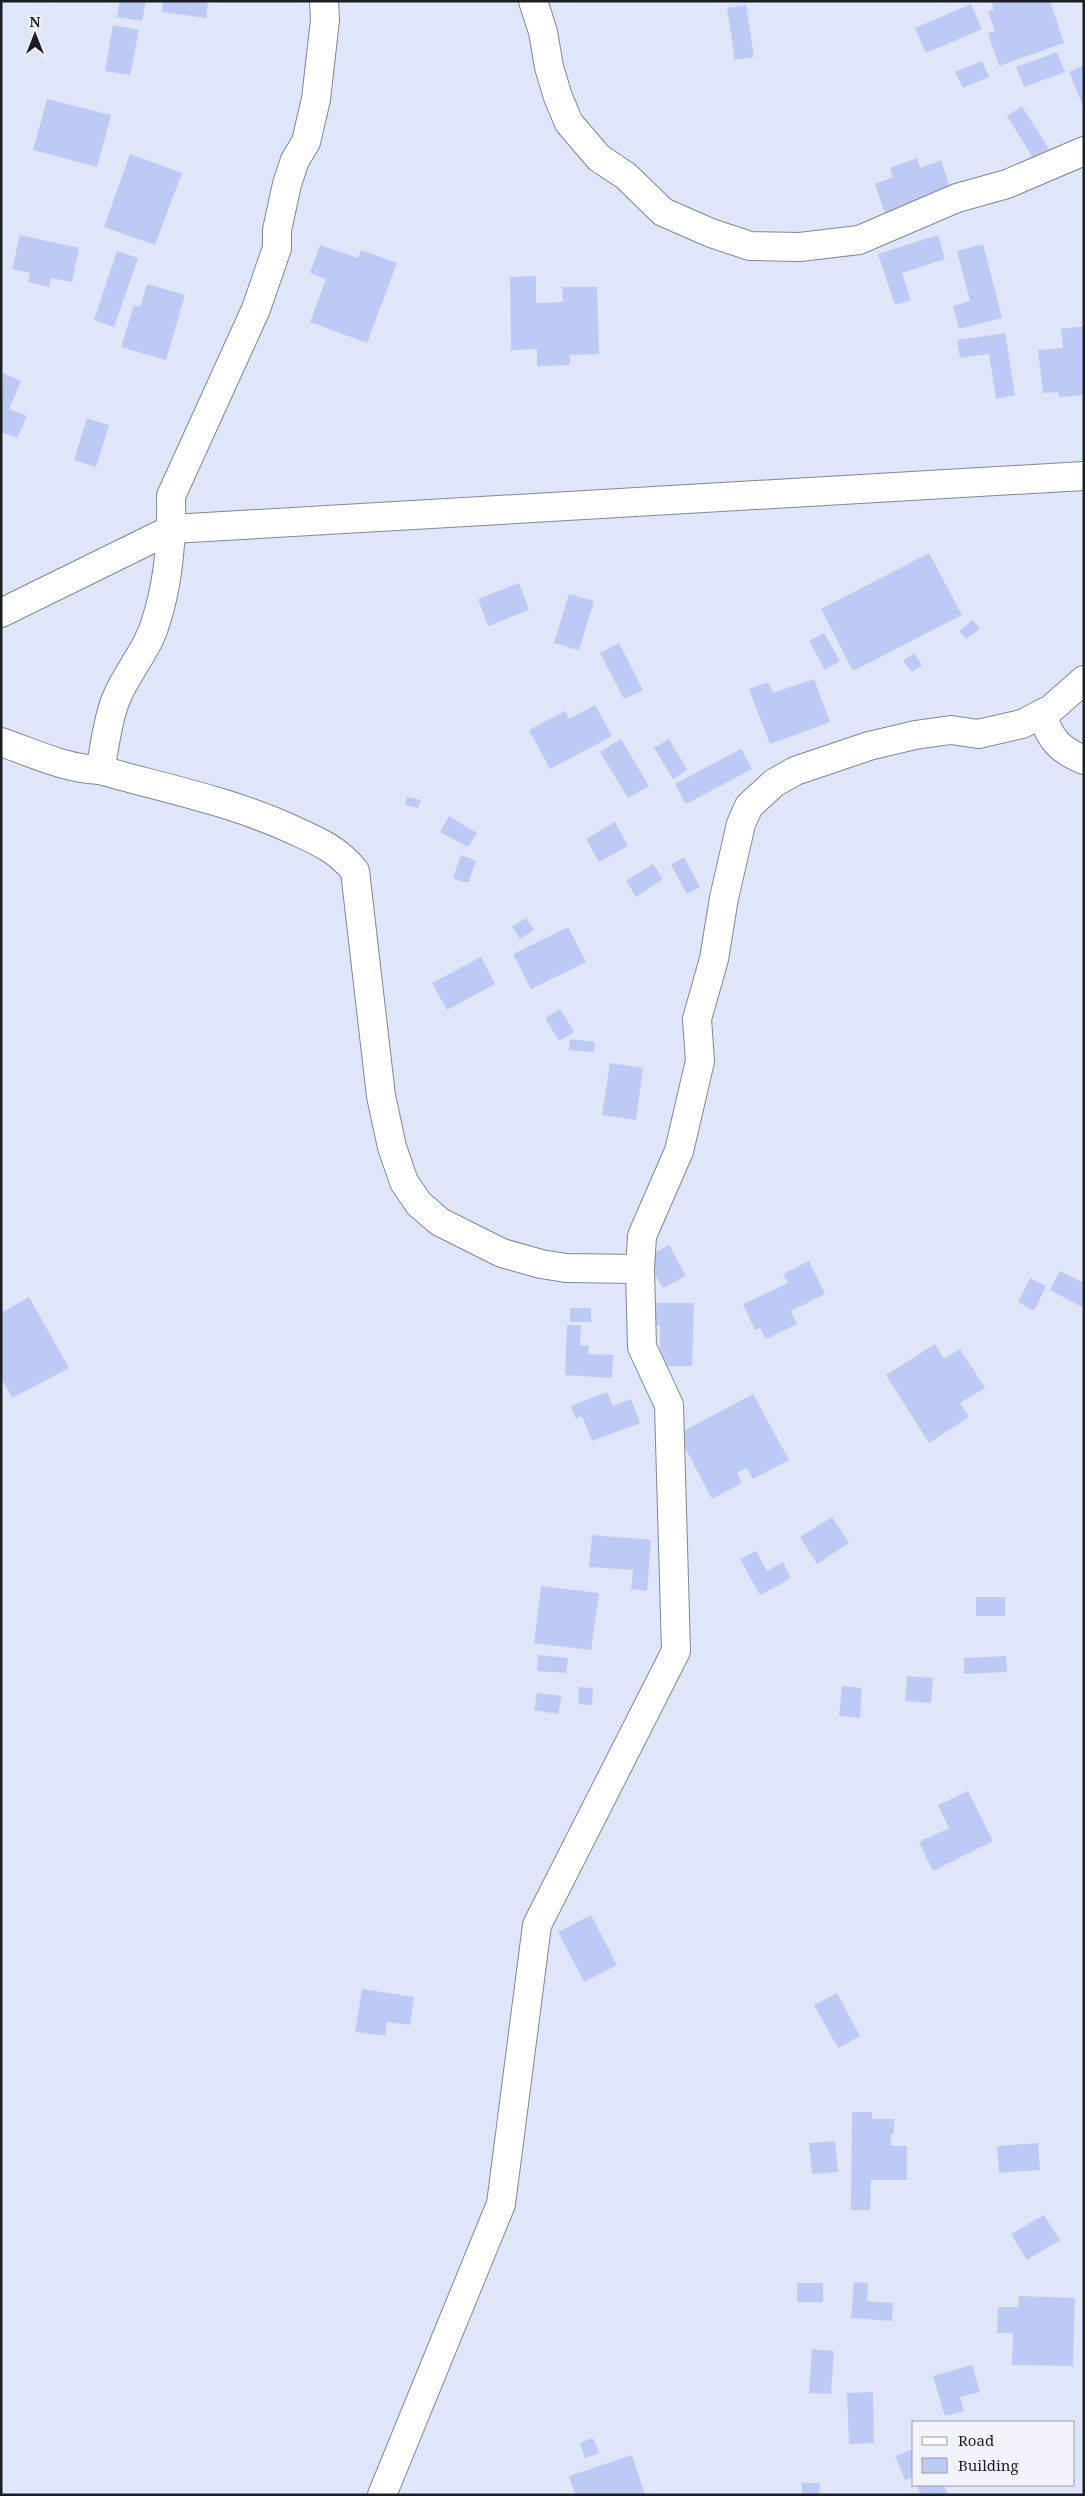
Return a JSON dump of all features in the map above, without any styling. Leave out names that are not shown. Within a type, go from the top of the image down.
[{"type":"street","points":[[100,770],[116,700],[131,669],[146,648],[156,622],[164,592],[172,529],[171,496],[256,310],[277,248],[277,230],[287,184],[295,160],[306,142],[316,99],[323,47],[324,1]]},
{"type":"street","points":[[533,1],[543,32],[548,68],[558,97],[569,123],[598,158],[626,176],[663,212],[711,233],[750,246],[800,248],[859,240],[957,198],[1007,184],[1084,151]]},
{"type":"street","points":[[1,613],[172,529],[1084,476]]},
{"type":"street","points":[[382,2495],[501,2204],[537,1925],[676,1652],[669,1405],[642,1347],[640,1270],[642,1236],[679,1151],[700,1061],[697,1020],[714,959],[724,898],[741,824],[749,806],[774,783],[795,771],[869,746],[950,730],[978,734],[1022,724],[1051,709],[1084,680]]},
{"type":"street","points":[[1042,714],[1048,733],[1062,749],[1084,760]]},
{"type":"street","points":[[1,742],[87,770],[100,770],[255,812],[326,844],[343,857],[355,872],[380,1096],[392,1147],[404,1182],[420,1204],[440,1222],[502,1254],[540,1264],[566,1268],[640,1270]]},
{"type":"building","points":[[120,1],[146,1],[142,21],[117,17]]},
{"type":"building","points":[[163,1],[208,1],[206,18],[162,12]]},
{"type":"building","points":[[991,1],[1050,1],[1064,43],[999,66],[988,33],[995,31],[988,12],[994,10]]},
{"type":"building","points":[[971,4],[982,29],[926,53],[915,28]]},
{"type":"building","points":[[746,5],[754,57],[735,60],[727,8]]},
{"type":"building","points":[[113,25],[139,30],[130,75],[105,71]]},
{"type":"building","points":[[1057,52],[1065,72],[1024,87],[1016,67]]},
{"type":"building","points":[[982,61],[989,77],[963,88],[955,72]]},
{"type":"building","points":[[1084,65],[1084,108],[1069,72]]},
{"type":"building","points":[[47,99],[111,115],[97,167],[33,150]]},
{"type":"building","points":[[1022,106],[1049,149],[1033,158],[1007,116]]},
{"type":"building","points":[[130,154],[182,173],[155,245],[104,227]]},
{"type":"building","points":[[917,158],[920,168],[941,160],[952,194],[886,217],[875,184],[893,177],[890,168]]},
{"type":"building","points":[[20,235],[79,248],[72,282],[51,278],[49,287],[28,282],[30,273],[12,269]]},
{"type":"building","points":[[938,235],[945,259],[902,273],[911,300],[895,305],[878,254]]},
{"type":"building","points":[[983,244],[1002,318],[959,329],[953,306],[970,301],[957,251]]},
{"type":"building","points":[[320,245],[358,258],[361,250],[397,263],[367,343],[310,322],[326,279],[310,273]]},
{"type":"building","points":[[117,251],[138,258],[114,327],[94,320]]},
{"type":"building","points":[[536,276],[536,303],[563,302],[562,287],[597,287],[599,354],[570,355],[570,365],[537,366],[537,349],[511,350],[510,277]]},
{"type":"building","points":[[147,284],[185,295],[166,360],[121,347],[134,305],[140,307]]},
{"type":"building","points":[[1084,326],[1084,395],[1059,397],[1058,392],[1043,393],[1038,350],[1063,348],[1061,329]]},
{"type":"building","points":[[1005,333],[1015,395],[996,399],[989,354],[960,358],[957,340]]},
{"type":"building","points":[[3,373],[21,381],[9,409],[27,416],[17,438],[1,432]]},
{"type":"building","points":[[87,418],[109,425],[96,467],[74,460]]},
{"type":"building","points":[[929,553],[962,615],[853,671],[821,609]]},
{"type":"building","points":[[519,583],[529,610],[488,626],[478,599]]},
{"type":"building","points":[[569,594],[594,601],[579,650],[554,643]]},
{"type":"building","points":[[973,620],[980,629],[966,639],[959,631]]},
{"type":"building","points":[[824,633],[840,661],[825,670],[809,641]]},
{"type":"building","points":[[619,643],[643,690],[624,699],[600,653]]},
{"type":"building","points":[[914,653],[922,665],[912,672],[903,661]]},
{"type":"building","points":[[814,679],[830,722],[770,744],[749,689],[768,682],[773,693]]},
{"type":"building","points":[[595,705],[612,736],[550,769],[529,730],[565,711],[569,719]]},
{"type":"building","points":[[621,739],[649,786],[628,798],[600,752]]},
{"type":"building","points":[[669,739],[687,770],[673,779],[654,748]]},
{"type":"building","points":[[741,749],[752,769],[686,804],[675,784]]},
{"type":"building","points":[[407,797],[421,800],[418,808],[405,805]]},
{"type":"building","points":[[449,816],[477,833],[468,847],[440,832]]},
{"type":"building","points":[[615,822],[628,846],[599,862],[586,839]]},
{"type":"building","points":[[461,855],[476,861],[468,883],[453,878]]},
{"type":"building","points":[[684,857],[700,887],[687,894],[671,865]]},
{"type":"building","points":[[653,864],[663,879],[636,897],[626,881]]},
{"type":"building","points":[[526,918],[534,930],[520,939],[512,927]]},
{"type":"building","points":[[568,927],[586,962],[531,989],[513,954]]},
{"type":"building","points":[[481,957],[495,984],[447,1010],[432,983]]},
{"type":"building","points":[[560,1009],[574,1032],[559,1041],[545,1018]]},
{"type":"building","points":[[570,1039],[595,1042],[594,1052],[569,1050]]},
{"type":"building","points":[[610,1063],[643,1068],[636,1120],[602,1115]]},
{"type":"building","points":[[669,1245],[686,1276],[663,1288],[645,1258]]},
{"type":"building","points":[[809,1261],[825,1294],[791,1311],[797,1324],[766,1339],[760,1328],[755,1330],[743,1304],[788,1283],[783,1274]]},
{"type":"building","points":[[1060,1271],[1084,1283],[1084,1308],[1050,1290]]},
{"type":"building","points":[[1030,1278],[1046,1286],[1034,1311],[1018,1302]]},
{"type":"building","points":[[29,1297],[69,1368],[12,1398],[1,1378],[1,1313]]},
{"type":"building","points":[[655,1303],[694,1303],[692,1366],[660,1366],[660,1325],[654,1325]]},
{"type":"building","points":[[570,1308],[591,1308],[591,1322],[570,1322]]},
{"type":"building","points":[[567,1325],[581,1325],[580,1345],[589,1346],[588,1354],[613,1355],[612,1378],[565,1375]]},
{"type":"building","points":[[935,1344],[944,1359],[960,1349],[985,1388],[960,1403],[969,1417],[929,1443],[886,1375]]},
{"type":"building","points":[[607,1392],[613,1406],[631,1399],[640,1423],[592,1441],[582,1416],[576,1419],[571,1406]]},
{"type":"building","points":[[753,1394],[789,1460],[753,1479],[747,1468],[737,1473],[742,1483],[712,1499],[678,1434]]},
{"type":"building","points":[[832,1517],[849,1543],[817,1564],[800,1537]]},
{"type":"building","points":[[592,1535],[651,1540],[647,1591],[631,1589],[633,1570],[589,1567]]},
{"type":"building","points":[[756,1551],[767,1571],[783,1562],[791,1578],[760,1595],[740,1559]]},
{"type":"building","points":[[541,1586],[599,1593],[591,1650],[534,1643]]},
{"type":"building","points":[[976,1597],[1005,1597],[1005,1616],[976,1616]]},
{"type":"building","points":[[538,1655],[568,1658],[566,1673],[537,1671]]},
{"type":"building","points":[[1006,1656],[1007,1672],[964,1674],[964,1658]]},
{"type":"building","points":[[907,1676],[933,1678],[931,1703],[905,1701]]},
{"type":"building","points":[[842,1686],[862,1688],[860,1718],[839,1716]]},
{"type":"building","points":[[579,1687],[593,1688],[592,1705],[578,1704]]},
{"type":"building","points":[[537,1693],[562,1696],[558,1714],[534,1710]]},
{"type":"building","points":[[968,1791],[993,1841],[933,1871],[919,1842],[949,1828],[938,1805]]},
{"type":"building","points":[[591,1915],[617,1965],[584,1982],[558,1932]]},
{"type":"building","points":[[362,1989],[414,1997],[410,2025],[387,2022],[385,2036],[355,2032]]},
{"type":"building","points":[[837,1993],[860,2036],[838,2048],[814,2005]]},
{"type":"building","points":[[852,2112],[872,2112],[872,2119],[894,2119],[894,2134],[891,2134],[891,2146],[907,2146],[907,2180],[871,2180],[870,2210],[851,2210]]},
{"type":"building","points":[[835,2141],[838,2172],[812,2174],[809,2143]]},
{"type":"building","points":[[1038,2143],[1040,2170],[999,2173],[997,2146]]},
{"type":"building","points":[[1044,2215],[1060,2240],[1027,2260],[1011,2234]]},
{"type":"building","points":[[854,2282],[868,2283],[867,2301],[893,2303],[892,2321],[851,2318]]},
{"type":"building","points":[[797,2283],[823,2283],[823,2302],[797,2302]]},
{"type":"building","points":[[1019,2296],[1075,2298],[1073,2366],[1012,2365],[1013,2333],[997,2333],[998,2307],[1018,2307]]},
{"type":"building","points":[[812,2349],[834,2351],[831,2394],[809,2393]]},
{"type":"building","points":[[972,2365],[980,2392],[960,2397],[964,2411],[945,2416],[933,2376]]},
{"type":"building","points":[[873,2392],[874,2443],[849,2444],[847,2393]]},
{"type":"building","points":[[593,2438],[599,2453],[585,2458],[580,2443]]},
{"type":"building","points":[[912,2450],[912,2477],[905,2480],[895,2456]]},
{"type":"building","points":[[632,2455],[645,2495],[575,2495],[569,2476]]},
{"type":"building","points":[[802,2483],[820,2483],[819,2495],[802,2495]]},
{"type":"building","points":[[917,2486],[944,2486],[948,2495],[921,2495]]}]
